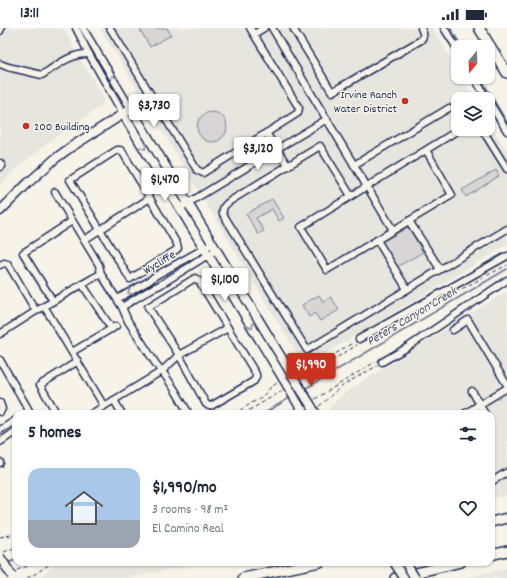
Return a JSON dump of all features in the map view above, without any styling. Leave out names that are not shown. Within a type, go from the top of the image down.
[{"type":"highway","points":[[479,28],[507,73]]},
{"type":"highway","points":[[495,521],[507,518]]},
{"type":"highway","points":[[495,554],[507,551]]},
{"type":"highway","points":[[242,578],[300,566]]},
{"type":"highway","points":[[395,578],[444,566]]},
{"type":"main road","points":[[1,207],[56,158],[131,109],[295,380],[312,401],[317,410]]},
{"type":"main road","points":[[124,114],[282,384],[300,410]]},
{"type":"main road","points":[[0,557],[12,576]]},
{"type":"main road","points":[[396,566],[404,578]]},
{"type":"main road","points":[[408,566],[415,578]]},
{"type":"street","points":[[76,28],[89,54],[124,114]]},
{"type":"street","points":[[82,28],[131,109]]},
{"type":"street","points":[[110,28],[197,170],[203,173],[298,113],[299,108],[250,28]]},
{"type":"street","points":[[254,34],[264,28]]},
{"type":"street","points":[[272,28],[393,230]]},
{"type":"street","points":[[294,28],[332,92],[421,40],[424,33],[421,28]]},
{"type":"street","points":[[444,28],[452,40]]},
{"type":"street","points":[[0,64],[42,75],[67,59],[81,54],[89,54]]},
{"type":"street","points":[[354,165],[449,108]]},
{"type":"street","points":[[495,111],[507,131]]},
{"type":"street","points":[[180,208],[326,119]]},
{"type":"street","points":[[266,133],[288,166]]},
{"type":"street","points":[[426,150],[452,195],[327,270],[301,227],[451,135]]},
{"type":"street","points":[[486,136],[507,169]]},
{"type":"street","points":[[351,196],[320,146],[226,204],[223,210],[223,214],[307,350],[507,229]]},
{"type":"street","points":[[117,150],[120,150],[178,244],[178,248],[130,278],[101,229],[70,180],[117,150]]},
{"type":"street","points":[[0,163],[2,166],[0,167]]},
{"type":"street","points":[[55,192],[99,265],[101,274],[122,307],[132,327],[186,410]]},
{"type":"street","points":[[84,240],[150,198]]},
{"type":"street","points":[[53,301],[23,253],[72,221]]},
{"type":"street","points":[[409,221],[440,269]]},
{"type":"street","points":[[377,240],[407,289]]},
{"type":"street","name":"Wycliffe","points":[[122,307],[160,285],[214,247]]},
{"type":"street","name":"Wycliffe","points":[[117,299],[155,276],[206,252]]},
{"type":"street","points":[[359,339],[507,256]]},
{"type":"street","points":[[0,265],[4,263],[8,264],[36,311]]},
{"type":"street","points":[[0,334],[44,306],[101,274]]},
{"type":"street","points":[[195,278],[200,281],[256,374],[256,377],[254,381],[209,406],[206,404],[179,355],[148,308],[195,278]]},
{"type":"street","points":[[382,362],[408,347],[507,280]]},
{"type":"street","points":[[149,281],[153,288]]},
{"type":"street","points":[[72,352],[114,328],[82,284]]},
{"type":"street","points":[[44,306],[104,406]]},
{"type":"street","points":[[453,330],[468,320],[507,384]]},
{"type":"street","points":[[99,410],[162,371],[179,355],[228,328]]},
{"type":"street","points":[[0,360],[26,410]]},
{"type":"street","points":[[55,410],[40,385],[78,362]]},
{"type":"street","points":[[471,410],[507,388]]},
{"type":"street","points":[[472,391],[483,410]]},
{"type":"street","points":[[114,400],[120,410]]},
{"type":"street","points":[[0,403],[2,409],[0,412]]},
{"type":"street","points":[[0,430],[12,422]]},
{"type":"street","points":[[0,442],[12,434]]},
{"type":"street","points":[[495,480],[507,472]]},
{"type":"path","points":[[297,372],[324,361],[359,339]]},
{"type":"path","points":[[317,410],[329,396],[337,390],[382,362]]},
{"type":"path","points":[[312,401],[373,363]]},
{"type":"path","points":[[240,410],[263,396],[270,388],[282,384]]},
{"type":"path","points":[[0,536],[12,534]]},
{"type":"path","points":[[0,554],[12,549]]},
{"type":"path","points":[[12,576],[31,566]]},
{"type":"path","points":[[27,578],[47,566]]},
{"type":"shaded area","points":[[0,28],[63,28],[72,43],[74,50],[104,98],[102,106],[59,134],[18,167],[0,186]]},
{"type":"shaded area","points":[[100,28],[432,28],[451,59],[451,84],[466,84],[471,92],[451,92],[451,136],[495,136],[495,131],[507,151],[507,245],[318,358],[301,360]]},
{"type":"shaded area","points":[[139,28],[167,28],[171,35],[150,47]]},
{"type":"shaded area","points":[[212,112],[218,113],[226,121],[226,133],[218,141],[212,142],[206,141],[198,133],[197,127],[198,121],[206,113]]},
{"type":"shaded area","points":[[496,170],[499,176],[466,197],[462,190]]},
{"type":"shaded area","points":[[272,199],[284,218],[279,221],[272,209],[256,218],[264,231],[258,234],[246,214]]},
{"type":"shaded area","points":[[408,227],[423,252],[397,267],[382,242]]},
{"type":"shaded area","points":[[507,291],[507,495],[495,498],[495,410],[330,410],[329,408],[346,392]]},
{"type":"shaded area","points":[[319,295],[323,302],[331,297],[339,310],[320,321],[315,313],[309,317],[302,305]]},
{"type":"shaded area","points":[[53,566],[187,566],[127,578],[39,578]]},
{"type":"shaded area","points":[[507,568],[507,578],[467,578]]},
{"type":"waterway","points":[[450,28],[458,40]]},
{"type":"waterway","points":[[484,84],[507,123]]},
{"type":"waterway","name":"Peters Canyon Creek","points":[[303,390],[507,269]]},
{"type":"waterway","name":"Peters Canyon Creek","points":[[270,410],[291,397]]},
{"type":"waterway","name":"Peters Canyon Creek","points":[[7,563],[12,561]]},
{"type":"place","name":"Irvine Ranch Water District","points":[[405,101]]},
{"type":"place","name":"200 Building","points":[[26,126]]}]
